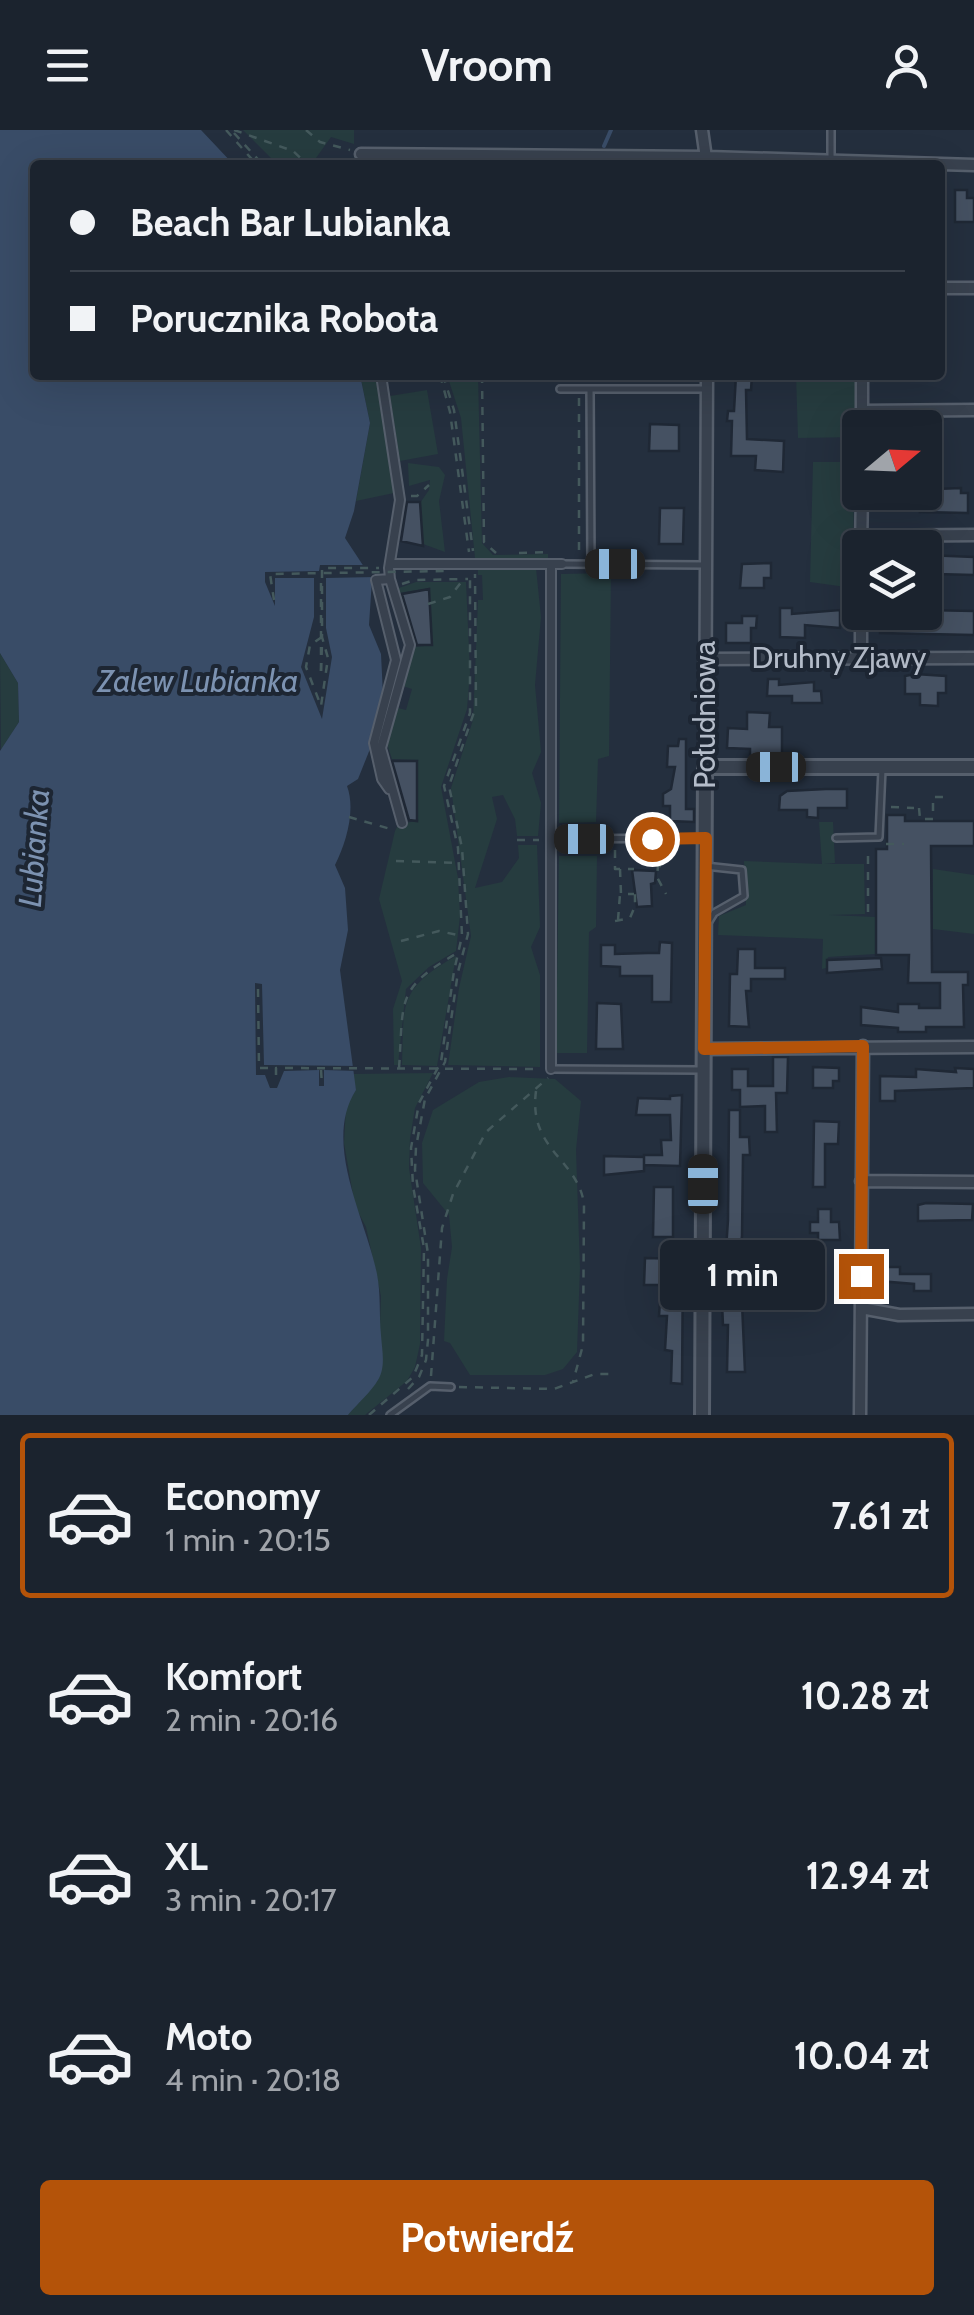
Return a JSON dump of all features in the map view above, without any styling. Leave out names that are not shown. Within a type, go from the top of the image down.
[{"type":"street","points":[[702,130],[708,160]]},
{"type":"street","points":[[360,154],[658,160]]},
{"type":"street","points":[[945,165],[974,165]]},
{"type":"street","points":[[945,288],[974,288]]},
{"type":"street","points":[[383,380],[400,497],[390,583],[410,645],[381,748],[400,821]]},
{"type":"street","name":"Południowa","points":[[702,1415],[706,380]]},
{"type":"street","points":[[862,380],[862,410]]},
{"type":"street","points":[[942,410],[974,410]]},
{"type":"street","points":[[942,537],[974,535]]},
{"type":"street","points":[[446,571],[472,564]]},
{"type":"street","points":[[551,564],[554,1070]]},
{"type":"street","points":[[389,566],[562,564]]},
{"type":"street","points":[[390,583],[376,580],[396,660],[374,743],[400,821]]},
{"type":"street","points":[[860,657],[861,630]]},
{"type":"street","name":"Druhny Zjawy","points":[[704,659],[974,658]]},
{"type":"street","points":[[705,767],[882,766],[914,771],[974,767]]},
{"type":"street","points":[[860,1415],[863,1046]]},
{"type":"street","points":[[704,1049],[974,1047]]},
{"type":"street","points":[[861,1181],[974,1182]]},
{"type":"street","points":[[861,1308],[899,1315],[974,1314]]},
{"type":"lane","points":[[831,130],[831,160]]},
{"type":"lane","points":[[560,389],[706,389]]},
{"type":"lane","points":[[590,389],[591,564]]},
{"type":"lane","points":[[562,564],[704,564]]},
{"type":"lane","points":[[836,838],[880,837],[882,766]]},
{"type":"lane","points":[[550,840],[706,838]]},
{"type":"lane","points":[[705,866],[742,870],[744,896],[714,913],[705,928]]},
{"type":"lane","points":[[554,1070],[704,1070]]},
{"type":"lane","points":[[390,1415],[430,1386],[452,1387]]},
{"type":"path","points":[[230,130],[253,160]]},
{"type":"path","points":[[230,130],[258,160]]},
{"type":"path","points":[[230,130],[292,151],[302,160]]},
{"type":"path","points":[[306,130],[320,142],[360,154]]},
{"type":"path","points":[[372,1415],[413,1377],[422,1355],[424,1248],[411,1172],[412,1148],[420,1103],[440,1069],[468,934],[462,848],[449,786],[476,706],[472,564],[454,430],[442,380]]},
{"type":"path","points":[[482,380],[485,552]]},
{"type":"path","points":[[578,389],[580,564]]},
{"type":"path","points":[[400,497],[417,496],[430,485]]},
{"type":"path","points":[[486,545],[495,553]]},
{"type":"path","points":[[514,553],[551,552],[551,564]]},
{"type":"path","points":[[440,1069],[462,936],[460,863],[444,786],[470,713],[472,564]]},
{"type":"path","points":[[321,574],[321,671],[322,568],[389,566]]},
{"type":"path","points":[[274,600],[270,574],[446,571]]},
{"type":"path","points":[[390,583],[470,579]]},
{"type":"path","points":[[428,604],[450,596],[463,580]]},
{"type":"path","points":[[322,637],[328,658],[320,706],[306,667],[310,645],[322,637]]},
{"type":"path","points":[[881,807],[917,808],[920,819],[933,819],[933,797],[950,797]]},
{"type":"path","points":[[348,818],[393,832],[400,821]]},
{"type":"path","points":[[516,840],[537,840]]},
{"type":"path","points":[[868,912],[868,844],[904,844]]},
{"type":"path","points":[[615,850],[615,868],[634,869]]},
{"type":"path","points":[[396,861],[460,863]]},
{"type":"path","points":[[661,866],[658,877],[666,894]]},
{"type":"path","points":[[620,869],[617,921],[630,918],[634,893],[621,894]]},
{"type":"path","points":[[467,887],[474,890]]},
{"type":"path","points":[[402,941],[439,931],[462,936]]},
{"type":"path","points":[[399,1069],[409,990],[424,973],[460,952]]},
{"type":"path","points":[[258,988],[259,1068],[554,1070]]},
{"type":"path","points":[[276,1068],[276,1075]]},
{"type":"path","points":[[321,1068],[322,1086]]},
{"type":"path","points":[[430,1386],[442,1228],[453,1194],[486,1132],[536,1091],[554,1070]]},
{"type":"path","points":[[536,1091],[533,1110],[545,1143],[582,1189],[584,1204],[583,1345],[572,1382]]},
{"type":"path","points":[[452,1387],[554,1388],[594,1374],[610,1374]]},
{"type":"green space","points":[[243,130],[354,130],[354,144],[331,137],[315,160],[273,160]]},
{"type":"green space","points":[[361,380],[378,380],[394,493],[356,501],[370,423]]},
{"type":"green space","points":[[449,380],[478,380],[482,543],[493,555],[548,554],[548,559],[475,558],[461,418]]},
{"type":"green space","points":[[796,380],[857,380],[857,410],[842,410],[842,437],[798,438]]},
{"type":"green space","points":[[427,390],[438,454],[400,461],[390,396]]},
{"type":"green space","points":[[813,462],[842,462],[842,510],[854,510],[853,530],[842,530],[842,586],[810,582]]},
{"type":"green space","points":[[408,463],[439,467],[445,475],[439,501],[445,552],[423,544],[420,503],[429,490],[430,480],[409,486]]},
{"type":"green space","points":[[536,568],[541,617],[535,685],[541,752],[532,773],[541,803],[538,836],[517,836],[515,819],[503,795],[492,797],[497,819],[475,888],[502,882],[519,858],[518,845],[537,845],[540,927],[531,947],[540,975],[540,1067],[448,1065],[471,936],[451,788],[473,720],[478,600],[483,600],[478,569]]},
{"type":"green space","points":[[611,573],[609,756],[598,759],[596,822],[559,823],[561,574]]},
{"type":"green space","points":[[416,582],[466,582],[470,673],[467,709],[441,787],[458,878],[460,916],[456,951],[429,967],[406,989],[398,1065],[394,1065],[393,1009],[402,981],[379,899],[398,825],[419,820],[408,819],[393,763],[419,760],[392,759],[387,744],[398,708],[406,710],[412,689],[403,686],[415,647],[433,645],[415,644],[399,596],[431,588],[398,593],[396,589]]},
{"type":"green space","points":[[0,653],[18,683],[19,722],[1,750]]},
{"type":"green space","points":[[819,822],[833,822],[835,863],[824,864],[864,864],[865,914],[829,915],[875,917],[875,954],[828,957],[826,968],[822,969],[823,939],[718,935],[719,916],[746,905],[744,861],[822,864]]},
{"type":"green space","points":[[559,856],[597,856],[596,927],[589,932],[587,1053],[556,1053]]},
{"type":"green space","points":[[933,869],[974,875],[974,934],[933,929]]},
{"type":"green space","points":[[456,956],[437,1066],[402,1065],[408,1000],[423,978]]},
{"type":"green space","points":[[433,1073],[415,1108],[410,1139],[409,1168],[421,1248],[420,1344],[415,1367],[407,1381],[365,1415],[348,1415],[378,1380],[381,1296],[366,1227],[355,1206],[344,1143],[346,1106],[356,1090],[352,1074]]},
{"type":"green space","points":[[509,1077],[555,1079],[581,1101],[576,1150],[580,1268],[577,1352],[563,1369],[545,1375],[470,1375],[450,1343],[444,1341],[452,1247],[449,1215],[423,1183],[422,1143],[433,1110],[479,1082]]},
{"type":"water","name":"Zalew Lubianka","points":[[0,130],[201,130],[229,160],[30,160],[30,380],[361,380],[370,423],[354,511],[345,538],[372,579],[369,625],[381,654],[383,695],[374,739],[358,779],[347,786],[348,826],[335,865],[345,888],[348,930],[340,970],[356,1090],[343,1133],[345,1157],[377,1274],[383,1358],[378,1380],[348,1415],[0,1415],[0,751],[19,722],[18,683],[0,653]]},
{"type":"pier","points":[[320,565],[367,565],[376,577],[326,578],[326,628],[332,657],[322,719],[301,667],[314,617],[314,578],[275,578],[275,606],[265,582],[265,572],[319,571]]},
{"type":"pier","points":[[255,983],[262,984],[264,1065],[360,1066],[358,1071],[324,1070],[324,1086],[319,1086],[319,1070],[284,1071],[277,1088],[270,1088],[265,1075],[256,1075]]},
{"type":"building","points":[[955,190],[967,190],[967,198],[974,198],[974,222],[955,222]]},
{"type":"building","points":[[736,380],[752,380],[751,390],[746,390],[747,439],[784,441],[783,472],[755,470],[756,456],[731,456],[732,421],[727,421],[728,411],[734,411]]},
{"type":"building","points":[[650,424],[679,425],[679,451],[649,451]]},
{"type":"building","points":[[961,488],[961,493],[968,493],[968,513],[920,512],[942,510],[942,489]]},
{"type":"building","points":[[407,502],[420,502],[423,546],[401,541]]},
{"type":"building","points":[[660,508],[684,508],[683,544],[659,544]]},
{"type":"building","points":[[942,556],[974,557],[974,575],[942,574]]},
{"type":"building","points":[[771,563],[771,578],[764,578],[764,588],[740,588],[742,564]]},
{"type":"building","points":[[429,589],[432,645],[417,645],[402,594]]},
{"type":"building","points":[[780,608],[792,608],[792,614],[840,610],[840,628],[805,625],[805,638],[780,637]]},
{"type":"building","points":[[942,610],[974,611],[974,635],[880,633],[942,630]]},
{"type":"building","points":[[742,616],[757,616],[756,628],[751,628],[751,643],[726,643],[726,623],[742,623]]},
{"type":"building","points":[[905,676],[946,676],[946,693],[938,693],[938,706],[920,705],[920,694],[905,694]]},
{"type":"building","points":[[768,679],[779,679],[779,685],[814,682],[814,691],[821,691],[822,703],[792,703],[792,696],[767,696]]},
{"type":"building","points":[[747,712],[770,713],[769,727],[782,727],[782,757],[750,757],[750,749],[727,748],[728,728],[747,729]]},
{"type":"building","points":[[679,739],[686,739],[686,809],[694,809],[694,822],[670,821],[670,806],[663,806],[663,794],[671,789],[675,767],[667,767],[668,746],[678,746]]},
{"type":"building","points":[[392,761],[417,761],[417,821],[409,820]]},
{"type":"building","points":[[847,789],[847,808],[818,808],[818,818],[807,817],[807,810],[779,810],[780,796],[787,791]]},
{"type":"building","points":[[887,815],[905,815],[905,821],[974,821],[974,846],[931,846],[932,972],[968,972],[968,985],[963,985],[964,1027],[898,1032],[898,1028],[861,1025],[861,1007],[898,1012],[898,1004],[940,1008],[940,983],[908,983],[909,955],[876,955],[876,849],[887,849]]},
{"type":"building","points":[[632,870],[656,871],[655,883],[651,884],[652,906],[637,907]]},
{"type":"building","points":[[660,942],[672,943],[671,1002],[652,1002],[652,976],[620,976],[620,967],[601,966],[601,945],[615,945],[615,954],[659,953]]},
{"type":"building","points":[[738,949],[755,949],[755,968],[785,968],[785,979],[751,979],[751,991],[746,991],[749,1027],[729,1026],[730,974],[737,974]]},
{"type":"building","points":[[881,958],[882,969],[827,973],[827,960]]},
{"type":"building","points":[[597,1003],[621,1004],[623,1049],[596,1049]]},
{"type":"building","points":[[773,1057],[788,1057],[787,1093],[776,1093],[777,1132],[765,1132],[765,1106],[740,1107],[740,1090],[732,1090],[732,1069],[748,1069],[748,1086],[773,1086]]},
{"type":"building","points":[[813,1067],[839,1068],[839,1081],[833,1081],[833,1088],[813,1088]]},
{"type":"building","points":[[955,1068],[974,1069],[974,1088],[895,1091],[895,1101],[880,1101],[880,1076],[916,1077],[916,1069],[956,1072]]},
{"type":"building","points":[[682,1095],[680,1166],[644,1165],[644,1155],[662,1155],[661,1140],[671,1140],[670,1115],[636,1115],[638,1098],[670,1099]]},
{"type":"building","points":[[729,1110],[740,1110],[740,1137],[749,1137],[750,1155],[743,1155],[739,1259],[732,1259],[731,1298],[722,1298],[722,1250],[726,1250],[728,1220]]},
{"type":"building","points":[[814,1121],[839,1122],[838,1144],[825,1144],[825,1187],[813,1187]]},
{"type":"building","points":[[604,1156],[644,1157],[644,1171],[604,1175]]},
{"type":"building","points":[[654,1187],[673,1187],[673,1237],[653,1237]]},
{"type":"building","points":[[973,1204],[972,1220],[918,1221],[918,1205]]},
{"type":"building","points":[[818,1209],[831,1209],[831,1222],[839,1222],[840,1240],[818,1240],[818,1233],[810,1233],[810,1222],[818,1222]]},
{"type":"building","points":[[645,1258],[683,1259],[682,1384],[671,1383],[672,1351],[665,1350],[667,1316],[659,1316],[661,1285],[644,1285]]},
{"type":"building","points":[[900,1267],[900,1274],[931,1274],[931,1291],[914,1291],[914,1284],[879,1281],[879,1269]]},
{"type":"building","points":[[722,1303],[742,1303],[745,1372],[727,1372],[728,1325],[723,1325]]},
{"type":"waterway","points":[[604,146],[611,130]]},
{"type":"route","points":[[652,839],[706,838],[704,1049],[863,1046],[861,1276]]},
{"type":"water label","name":"Lubianka","points":[[34,848]]}]
